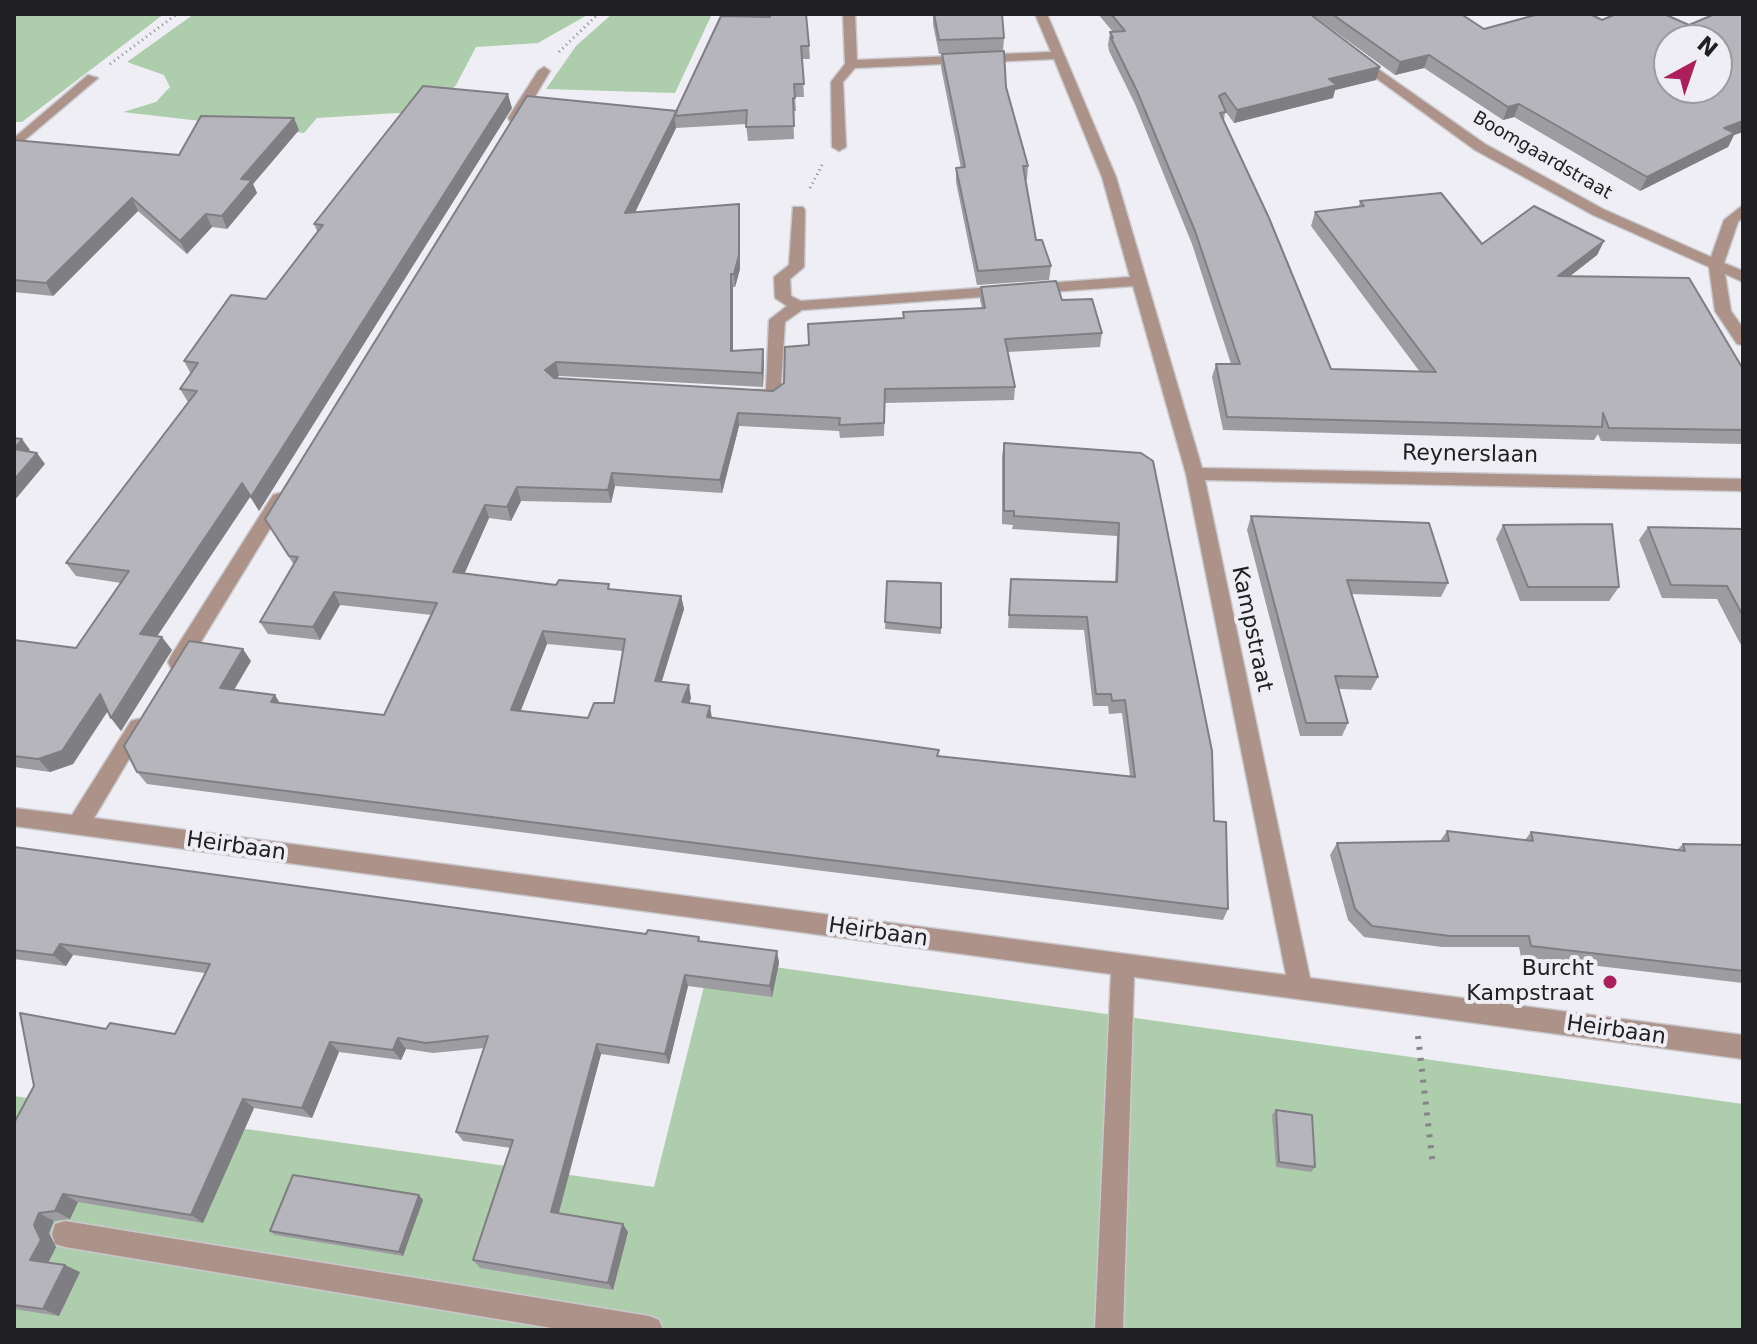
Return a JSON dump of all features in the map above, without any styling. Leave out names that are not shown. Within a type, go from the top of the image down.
[{"type":"street","points":[[839,147],[837,82],[851,64],[849,14]]},
{"type":"street","name":"Kampstraat","points":[[1041,14],[1109,177],[1195,474],[1301,990]]},
{"type":"street","name":"Boomgaardstraat","points":[[1344,48],[1480,147],[1598,212],[1743,277]]},
{"type":"street","points":[[851,64],[1059,55]]},
{"type":"street","points":[[503,138],[544,71]]},
{"type":"street","points":[[14,145],[92,78]]},
{"type":"street","points":[[1743,209],[1731,220],[1716,266],[1723,311],[1743,340]]},
{"type":"street","points":[[798,210],[796,267],[782,277],[783,298],[798,306]]},
{"type":"street","points":[[743,394],[774,396],[777,320],[798,306],[1141,281]]},
{"type":"street","name":"Reynerslaan","points":[[1195,474],[1743,485]]},
{"type":"street","points":[[169,677],[286,489]]},
{"type":"street","points":[[77,826],[144,718]]},
{"type":"street","name":"Heirbaan","points":[[14,817],[1743,1047]]},
{"type":"street","points":[[1109,1330],[1123,965]]},
{"type":"street","points":[[65,1234],[649,1330]]},
{"type":"path","points":[[92,78],[177,14]]},
{"type":"path","points":[[544,71],[570,38],[598,14]]},
{"type":"path","points":[[798,210],[832,147],[839,147]]},
{"type":"path","points":[[1418,1035],[1433,1166]]},
{"type":"green space","points":[[14,14],[164,14],[22,122],[14,122]]},
{"type":"green space","points":[[194,14],[589,14],[538,43],[476,47],[456,85],[430,116],[397,113],[317,118],[304,133],[123,112],[156,102],[170,87],[164,75],[127,62]]},
{"type":"green space","points":[[612,14],[712,14],[675,93],[546,89],[576,46]]},
{"type":"green space","points":[[711,958],[1743,1104],[1743,1330],[14,1330],[14,1096],[654,1187]]},
{"type":"building","points":[[770,14],[806,14],[809,46],[801,46],[804,84],[794,84],[794,126],[746,127],[747,110],[674,116],[721,16],[770,17]]},
{"type":"building","points":[[934,14],[1002,14],[1004,38],[939,40]]},
{"type":"building","points":[[1111,14],[1310,14],[1380,67],[1329,79],[1337,85],[1237,110],[1225,93],[1219,96],[1226,112],[1220,113],[1269,218],[1331,369],[1436,372],[1315,212],[1364,206],[1360,201],[1441,193],[1482,244],[1534,206],[1604,241],[1558,276],[1689,278],[1743,369],[1743,430],[1609,428],[1603,413],[1602,427],[1227,417],[1216,364],[1240,364],[1195,231],[1137,91],[1111,38],[1110,32],[1125,31]]},
{"type":"building","points":[[1332,14],[1461,14],[1484,29],[1539,14],[1590,14],[1602,20],[1616,14],[1664,14],[1687,24],[1653,24],[1653,104],[1733,104],[1733,24],[1691,24],[1715,14],[1743,14],[1743,121],[1724,128],[1735,133],[1647,177],[1519,104],[1508,107],[1429,55],[1400,62]]},
{"type":"building","points":[[1004,51],[1006,87],[1028,166],[1023,166],[1036,240],[1042,240],[1051,266],[978,271],[956,168],[965,167],[942,54]]},
{"type":"building","points":[[423,86],[508,94],[251,497],[242,483],[140,634],[162,637],[111,718],[100,694],[62,751],[38,759],[14,756],[14,640],[76,648],[129,571],[66,563],[197,391],[180,389],[198,363],[184,361],[231,295],[266,299],[323,225],[314,224]]},
{"type":"building","points":[[527,96],[677,111],[625,213],[739,204],[739,255],[734,274],[731,274],[731,351],[763,349],[762,373],[556,362],[545,370],[554,378],[773,391],[784,383],[785,347],[809,345],[808,324],[904,318],[903,312],[985,308],[981,287],[1056,281],[1062,300],[1092,299],[1102,333],[1005,339],[1015,387],[885,389],[884,423],[839,425],[840,418],[738,413],[720,480],[612,473],[608,490],[517,487],[507,507],[485,505],[453,572],[556,585],[559,580],[609,584],[608,589],[681,596],[655,681],[689,685],[682,702],[710,706],[707,717],[939,750],[937,756],[1135,777],[1125,700],[1112,701],[1111,694],[1096,694],[1087,617],[1009,615],[1011,579],[1117,582],[1119,523],[1014,516],[1014,511],[1004,511],[1004,443],[1141,453],[1153,461],[1212,751],[1214,821],[1226,822],[1228,909],[137,772],[124,746],[189,641],[243,649],[220,688],[275,695],[271,702],[384,715],[437,603],[334,592],[313,627],[260,622],[298,557],[289,556],[265,519]],"holes":[[[543,631],[625,639],[614,703],[594,703],[588,718],[511,710]]]},
{"type":"building","points":[[201,116],[294,118],[241,179],[252,180],[222,216],[206,214],[180,241],[132,198],[46,283],[14,280],[14,140],[179,155]]},
{"type":"building","points":[[14,438],[22,439],[14,449]]},
{"type":"building","points":[[14,449],[37,453],[14,480]]},
{"type":"building","points":[[1251,516],[1429,523],[1448,583],[1347,580],[1378,677],[1335,676],[1348,723],[1306,723]]},
{"type":"building","points":[[1612,524],[1619,587],[1528,587],[1503,525]]},
{"type":"building","points":[[1648,527],[1743,529],[1743,616],[1727,586],[1671,585]]},
{"type":"building","points":[[887,581],[941,583],[941,628],[885,622]]},
{"type":"building","points":[[1447,831],[1533,841],[1531,832],[1685,851],[1683,844],[1743,845],[1743,971],[1531,946],[1529,936],[1450,936],[1372,926],[1355,909],[1337,843],[1449,841]]},
{"type":"building","points":[[14,847],[646,934],[648,930],[699,937],[698,941],[777,951],[770,986],[685,975],[665,1054],[597,1044],[551,1212],[623,1224],[608,1283],[473,1260],[513,1140],[456,1132],[488,1036],[426,1043],[398,1038],[393,1050],[330,1042],[302,1108],[243,1099],[191,1215],[63,1194],[55,1211],[39,1213],[34,1225],[41,1240],[30,1260],[65,1265],[43,1309],[14,1305],[14,1123],[34,1086],[20,1013],[106,1029],[110,1023],[175,1034],[210,964],[60,944],[53,955],[14,950]]},
{"type":"building","points":[[1276,1110],[1312,1115],[1315,1167],[1279,1162]]},
{"type":"building","points":[[293,1175],[419,1195],[399,1252],[270,1231]]},
{"type":"place","name":"Burcht Kampstraat","points":[[1610,982]]}]
